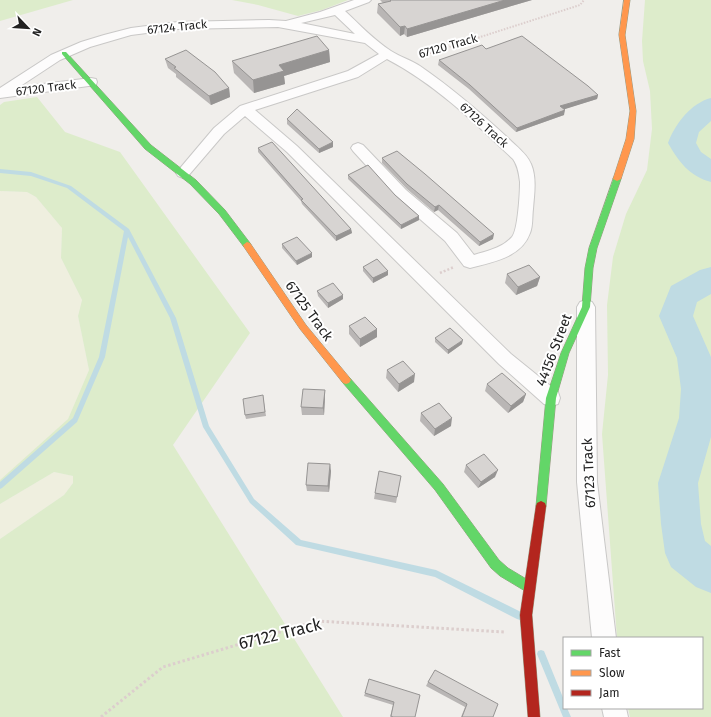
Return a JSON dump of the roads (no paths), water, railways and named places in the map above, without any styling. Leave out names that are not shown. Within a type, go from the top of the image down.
[{"type":"street","points":[[280,23],[311,19],[365,0]]},
{"type":"street","name":"44156 Street","points":[[534,717],[526,614],[542,499],[551,398],[565,353],[586,307],[589,268],[593,248],[630,139],[633,111],[622,35],[627,0]]},
{"type":"street","name":"67126 Track","points":[[337,10],[368,40],[387,54],[414,68],[435,83],[477,117],[518,156],[524,164],[527,183],[523,232],[520,240],[513,246],[498,253],[470,262],[451,237],[401,194],[358,148]]},
{"type":"street","name":"67124 Track","points":[[0,94],[39,67],[64,53],[81,46],[118,36],[163,27],[208,24],[280,23],[368,40]]},
{"type":"street","name":"67125 Track","points":[[64,53],[148,147],[159,157],[183,173],[222,212],[255,256],[303,327],[322,352],[439,487],[495,564],[504,572],[529,587]]},
{"type":"street","points":[[183,173],[219,131],[245,109],[353,74],[387,54]]},
{"type":"street","name":"67120 Track","points":[[0,94],[91,82]]},
{"type":"street","points":[[245,109],[292,149],[505,359],[551,398]]},
{"type":"street","name":"67123 Track","points":[[586,307],[588,482],[604,637]]},
{"type":"waterway","points":[[711,106],[687,129],[682,143],[691,158],[711,173]]},
{"type":"waterway","points":[[0,171],[31,174],[69,187],[127,230]]},
{"type":"waterway","points":[[0,486],[75,420],[102,357],[127,230]]},
{"type":"waterway","points":[[127,230],[173,318],[206,427],[252,501],[299,543],[436,574],[520,616]]},
{"type":"waterway","points":[[711,279],[683,295],[676,316],[694,358],[699,389],[698,418],[678,483],[681,524],[686,553],[711,572]]},
{"type":"waterway","points":[[541,654],[563,707]]},
{"type":"waterway","points":[[564,709],[567,717]]}]
